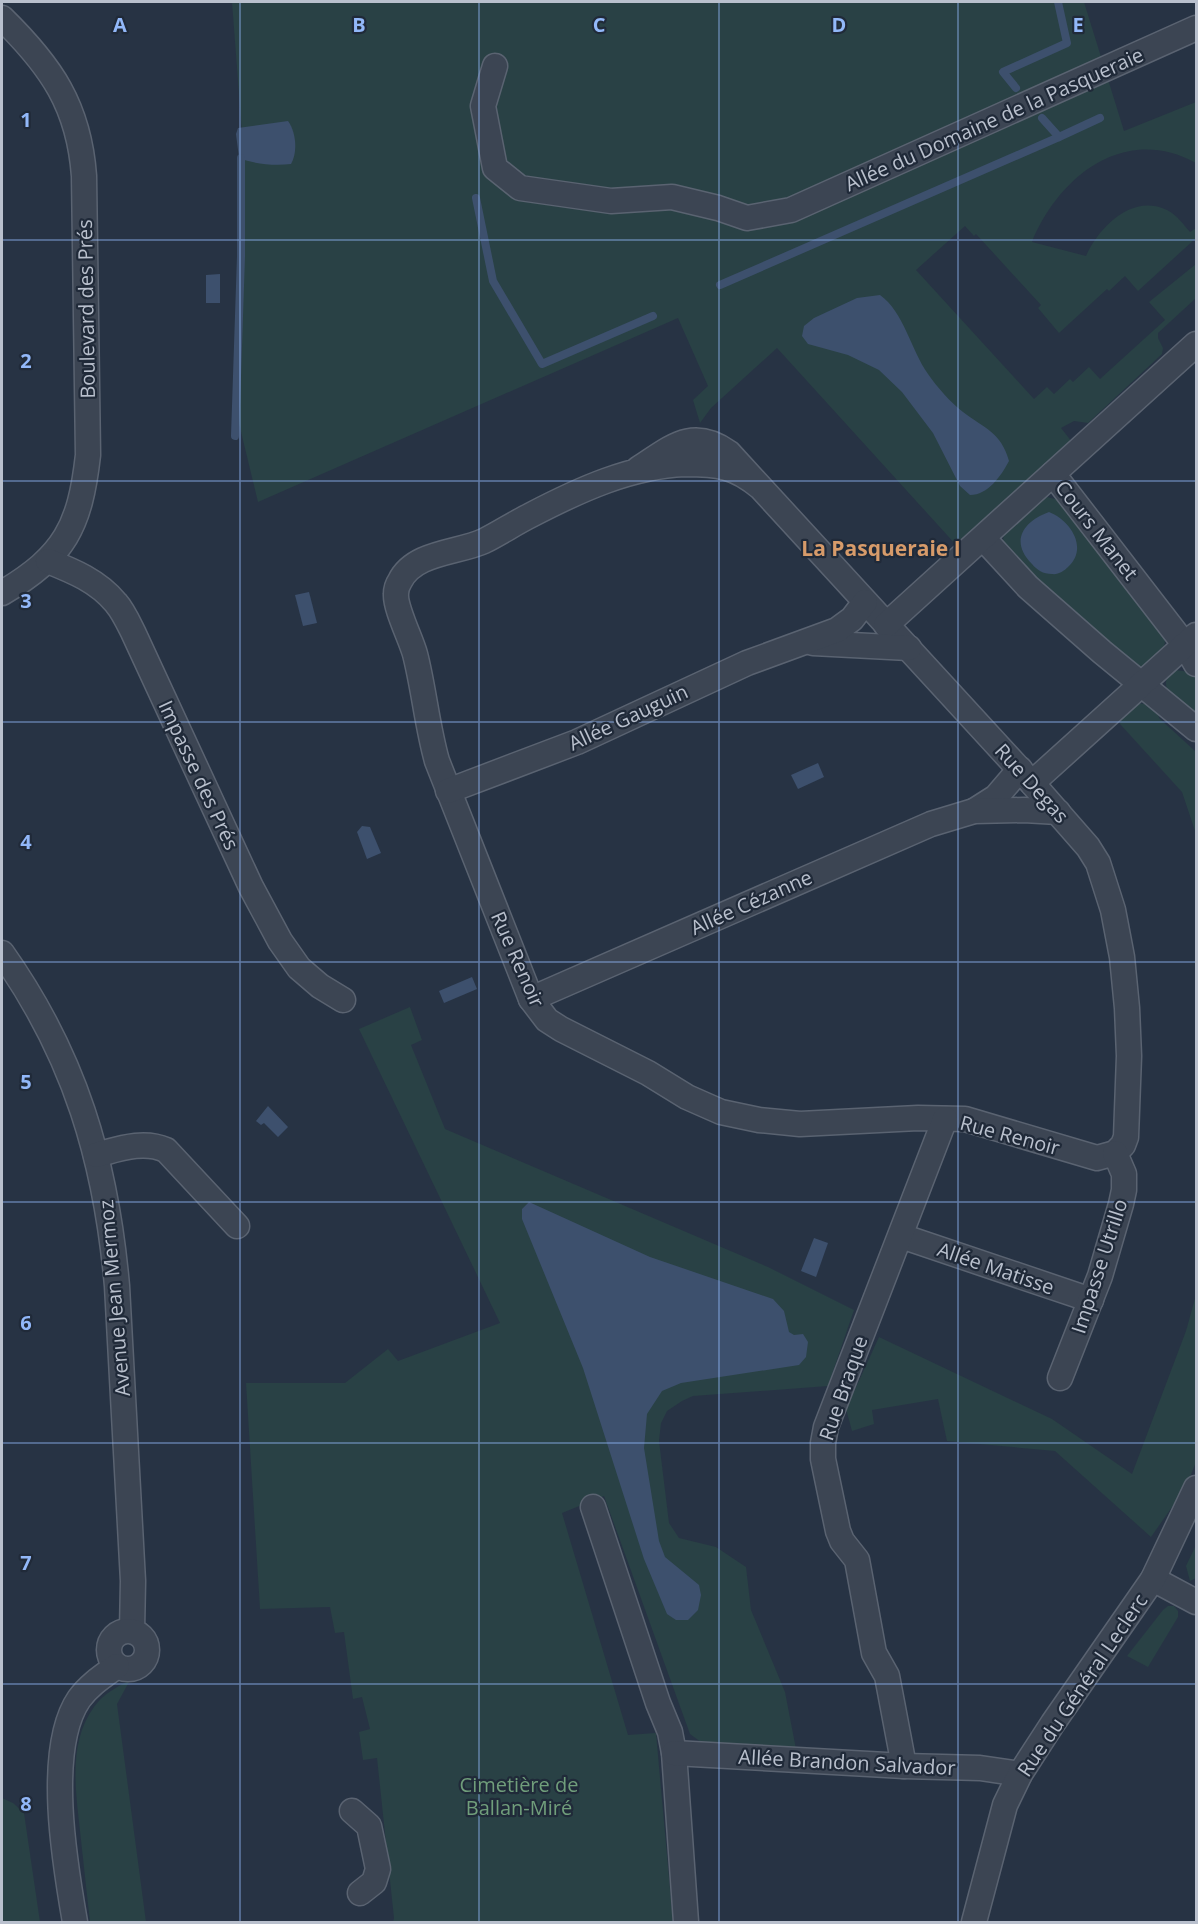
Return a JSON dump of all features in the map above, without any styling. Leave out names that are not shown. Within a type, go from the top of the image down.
[{"type":"street","name":"Boulevard des Prés","points":[[2,18],[41,60],[59,87],[70,108],[82,149],[88,455],[84,488],[72,527],[48,561],[2,593]]},
{"type":"street","name":"Allée du Domaine de la Pasqueraie","points":[[495,66],[483,106],[495,168],[520,188],[611,201],[672,197],[718,208],[747,218],[791,210],[1197,28]]},
{"type":"street","points":[[1053,474],[1197,344]]},
{"type":"street","name":"Rue Renoir","points":[[700,439],[686,442],[668,450],[638,469],[565,498],[484,541],[421,562],[411,567],[399,582],[396,594],[398,606],[415,655],[429,735],[448,791],[531,999],[547,1020],[561,1029],[648,1073],[687,1097],[721,1112],[800,1124],[918,1118],[965,1119],[1097,1158],[1115,1154]]},
{"type":"street","name":"Rue Degas","points":[[700,439],[716,443],[729,453],[1026,776],[1088,847],[1098,863],[1113,910],[1122,957],[1127,1008],[1129,1056],[1127,1128],[1123,1144],[1115,1154]]},
{"type":"street","name":"Rue Renoir","points":[[638,469],[660,465],[695,464]]},
{"type":"street","name":"Rue Degas","points":[[695,464],[716,464],[732,468],[748,476],[760,487]]},
{"type":"street","name":"Cours Manet","points":[[886,626],[1053,474],[1193,648]]},
{"type":"street","points":[[983,538],[1028,587],[1197,729]]},
{"type":"street","name":"Impasse des Prés","points":[[48,561],[80,574],[102,588],[117,604],[133,632],[251,887],[279,941],[299,968],[320,986],[343,1000]]},
{"type":"street","name":"Allée Gauguin","points":[[448,791],[577,742],[690,688],[782,649],[807,643],[837,630],[852,619],[865,602]]},
{"type":"street","name":"Allée Gauguin","points":[[807,643],[909,648]]},
{"type":"street","name":"Allée Cézanne","points":[[531,999],[931,824],[974,811],[1026,776],[1193,648]]},
{"type":"street","name":"Allée Cézanne","points":[[974,811],[1058,812]]},
{"type":"street","name":"Avenue Jean Mermoz","points":[[2,953],[50,1032],[84,1113],[106,1197],[117,1286],[133,1581],[132,1631],[143,1638],[147,1649],[140,1665],[129,1669],[117,1666],[95,1682],[80,1698],[64,1730],[60,1758],[62,1821],[75,1923]]},
{"type":"street","name":"Rue Braque","points":[[904,1766],[886,1676],[874,1653],[857,1560],[842,1541],[838,1531],[823,1458],[823,1443],[826,1427],[945,1119]]},
{"type":"street","points":[[96,1155],[144,1145],[155,1145],[166,1150],[237,1226]]},
{"type":"street","name":"Impasse Utrillo","points":[[1060,1378],[1103,1266],[1124,1190],[1122,1166],[1115,1154]]},
{"type":"street","name":"Allée Matisse","points":[[901,1236],[1091,1300]]},
{"type":"street","name":"Rue du Général Leclerc","points":[[974,1923],[1002,1814],[1020,1774],[1154,1579],[1197,1488]]},
{"type":"street","points":[[593,1507],[672,1743],[686,1923]]},
{"type":"street","points":[[1154,1579],[1197,1602]]},
{"type":"street","name":"Allée Brandon Salvador","points":[[672,1743],[904,1766],[980,1768],[1020,1774]]},
{"type":"street","points":[[352,1811],[369,1826],[378,1869],[374,1882],[360,1893]]},
{"type":"green space","points":[[232,2],[1084,2],[1124,131],[1196,102],[1196,163],[1170,152],[1144,150],[1120,153],[1098,163],[1077,178],[1059,196],[1032,242],[1086,256],[1108,224],[1129,209],[1141,206],[1154,206],[1171,212],[1190,232],[1196,228],[1196,238],[1138,291],[1125,276],[1109,291],[1107,289],[1059,333],[1038,308],[1041,305],[976,234],[974,236],[965,226],[916,270],[1034,399],[1047,387],[1054,394],[1070,379],[1073,382],[1089,367],[1100,379],[1165,320],[1149,302],[1196,264],[1196,298],[1158,333],[1163,348],[1162,354],[1088,423],[1074,421],[1061,428],[1072,442],[957,546],[777,348],[711,408],[700,423],[693,400],[708,386],[678,318],[258,502],[235,407],[243,147]]},
{"type":"green space","points":[[1047,497],[1059,500],[1165,638],[1163,650],[1155,660],[1145,666],[1133,667],[1004,549],[1004,531],[1038,499]]},
{"type":"green space","points":[[1175,670],[1190,672],[1196,678],[1196,718],[1177,703],[1167,690],[1168,676]]},
{"type":"green space","points":[[1134,703],[1157,705],[1159,718],[1196,752],[1196,834],[1182,792],[1120,724],[1121,714]]},
{"type":"green space","name":"Cimetière de Ballan-Miré","points":[[410,1007],[422,1040],[411,1045],[445,1129],[768,1267],[854,1310],[828,1386],[693,1396],[667,1411],[661,1423],[659,1441],[669,1523],[679,1538],[716,1547],[746,1567],[751,1610],[785,1692],[796,1749],[705,1745],[690,1734],[604,1496],[562,1513],[628,1735],[656,1733],[673,1922],[393,1922],[377,1758],[363,1760],[359,1732],[370,1729],[362,1697],[353,1699],[344,1632],[335,1633],[330,1607],[260,1609],[246,1383],[345,1383],[388,1349],[398,1361],[500,1323],[359,1029]]},
{"type":"green space","points":[[1196,1295],[1196,1462],[1186,1487],[1151,1537],[1055,1451],[947,1441],[938,1399],[872,1410],[874,1424],[852,1431],[846,1409],[879,1337],[1052,1419],[1132,1474],[1186,1331]]},
{"type":"green space","points":[[1196,1545],[1196,1578],[1190,1581],[1186,1566]]},
{"type":"green space","points":[[1168,1606],[1174,1606],[1178,1611],[1178,1617],[1148,1667],[1127,1656],[1163,1610]]},
{"type":"green space","points":[[130,1680],[117,1704],[146,1922],[90,1922],[76,1789],[77,1755],[85,1722],[94,1707],[115,1688]]},
{"type":"green space","points":[[2,1798],[13,1803],[24,1813],[40,1922],[2,1922]]},
{"type":"water","points":[[288,121],[295,142],[295,154],[291,164],[264,164],[239,158],[236,134],[238,128]]},
{"type":"water","points":[[220,274],[220,303],[206,303],[206,275]]},
{"type":"water","points":[[880,295],[895,311],[922,364],[936,384],[958,408],[985,427],[1002,443],[1009,461],[993,484],[983,492],[970,495],[960,486],[933,433],[902,392],[879,370],[848,355],[808,344],[802,336],[804,326],[814,318],[857,298]]},
{"type":"water","points":[[1049,512],[1064,521],[1077,543],[1074,560],[1065,570],[1054,574],[1038,570],[1025,556],[1021,547],[1022,533],[1027,526]]},
{"type":"water","points":[[309,592],[317,623],[303,626],[295,595]]},
{"type":"water","points":[[818,763],[824,777],[798,789],[791,775]]},
{"type":"water","points":[[362,826],[370,827],[381,853],[367,859],[357,832]]},
{"type":"water","points":[[472,977],[477,989],[444,1003],[439,991]]},
{"type":"water","points":[[268,1106],[288,1127],[278,1137],[264,1123],[261,1125],[256,1121]]},
{"type":"water","points":[[529,1202],[650,1257],[773,1299],[784,1311],[789,1332],[794,1335],[803,1334],[808,1342],[806,1357],[799,1365],[681,1383],[662,1391],[647,1414],[644,1448],[659,1541],[665,1557],[699,1585],[701,1595],[698,1610],[688,1620],[676,1620],[667,1614],[644,1559],[583,1368],[522,1219],[522,1209]]},
{"type":"water","points":[[814,1238],[828,1243],[816,1277],[801,1271]]},
{"type":"waterway","points":[[1016,88],[1003,72],[1067,43],[1058,2]]},
{"type":"waterway","points":[[720,285],[1059,137],[1042,118]]},
{"type":"waterway","points":[[1059,137],[1100,118]]},
{"type":"waterway","points":[[235,436],[241,256],[241,158]]},
{"type":"waterway","points":[[476,198],[493,281],[542,364],[653,316]]},
{"type":"district","name":"La Pasqueraie I","points":[[881,548]]}]
